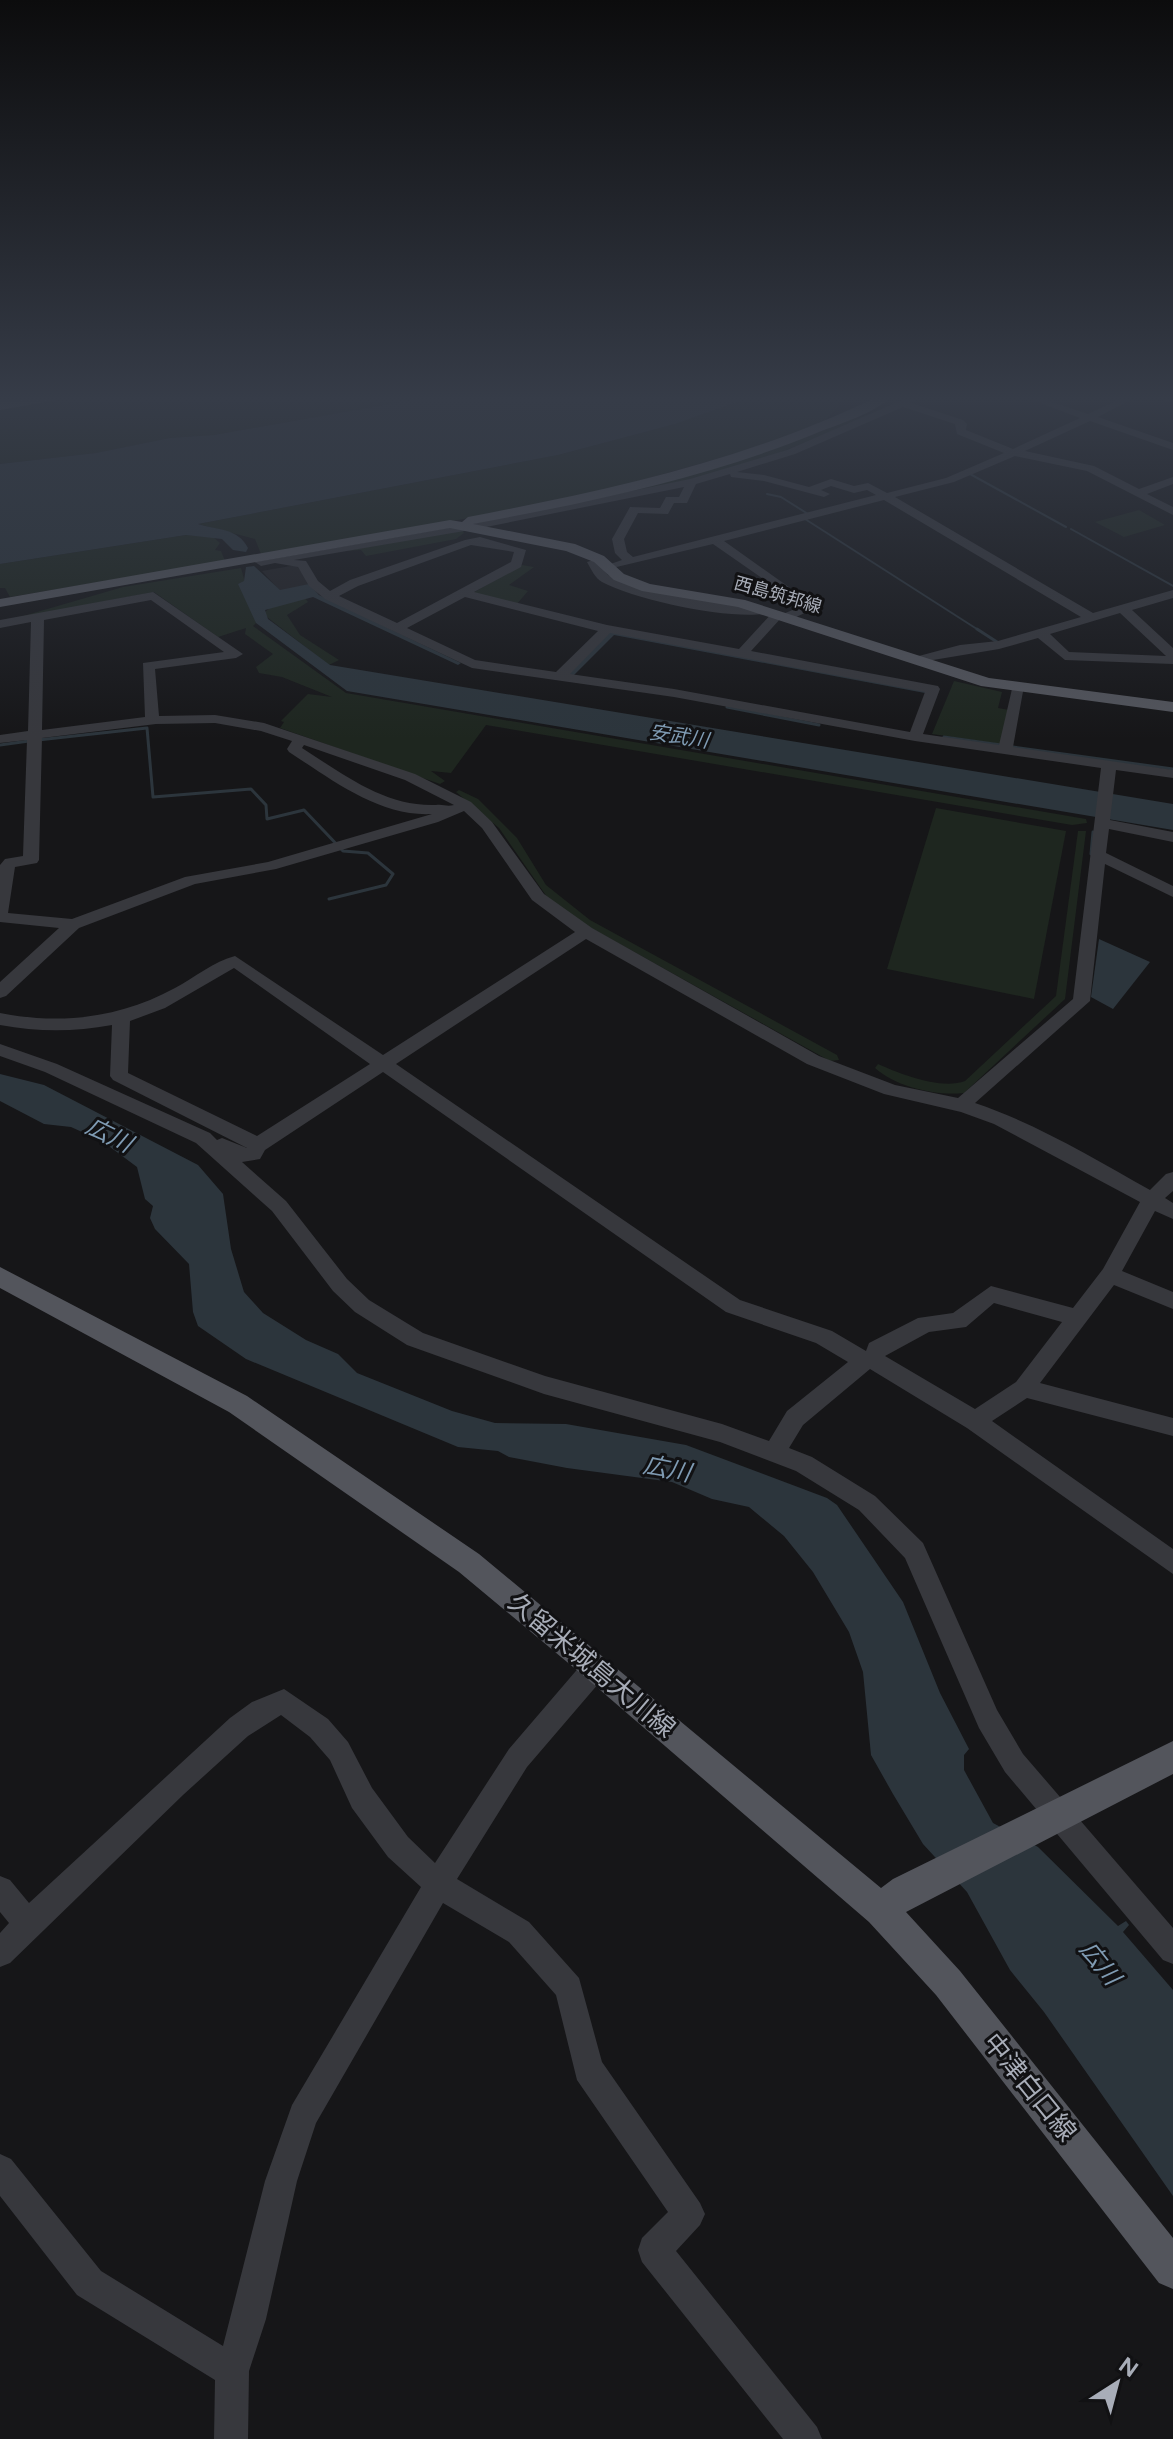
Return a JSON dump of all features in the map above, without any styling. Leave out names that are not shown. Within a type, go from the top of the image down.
[{"type":"main road","points":[[457,526],[522,512]]},
{"type":"main road","name":"西島筑邦線","points":[[0,603],[226,562],[457,526],[588,552],[619,577],[655,591],[724,600],[775,614],[974,680],[1019,689],[1173,707]]},
{"type":"main road","name":"久留米城島大川線","points":[[0,1277],[238,1404],[469,1563],[893,1901]]},
{"type":"main road","points":[[893,1901],[1053,1814],[1173,1757]]},
{"type":"main road","name":"中津白口線","points":[[893,1901],[948,1983],[1173,2269]]},
{"type":"street","points":[[261,562],[533,512]]},
{"type":"street","points":[[631,561],[621,553],[618,539],[632,512]]},
{"type":"street","points":[[608,567],[825,512]]},
{"type":"street","points":[[912,512],[1092,618]]},
{"type":"street","points":[[570,547],[569,550],[596,563],[603,578],[645,594],[696,605],[775,614],[811,607],[715,540]]},
{"type":"street","points":[[329,596],[354,583],[469,542],[480,541],[520,550],[517,564],[396,629]]},
{"type":"street","points":[[226,562],[302,564],[313,583],[329,596],[467,663],[915,737],[1173,774]]},
{"type":"street","points":[[0,622],[103,590],[108,583]]},
{"type":"street","points":[[463,593],[607,629],[933,689],[915,737]]},
{"type":"street","points":[[920,660],[1042,634],[1173,594]]},
{"type":"street","points":[[0,622],[153,596],[236,654],[148,666],[152,720]]},
{"type":"street","points":[[1123,609],[1173,657]]},
{"type":"street","points":[[742,653],[775,614]]},
{"type":"street","points":[[38,616],[31,860],[11,862],[7,866],[0,914],[73,924]]},
{"type":"street","points":[[560,676],[607,629]]},
{"type":"street","points":[[1042,634],[1065,656],[1173,657]]},
{"type":"street","points":[[1005,750],[1019,689]]},
{"type":"street","points":[[0,739],[152,720],[215,719],[256,725],[410,777],[466,805],[487,825],[538,897],[586,932],[813,1060],[891,1090],[964,1106],[1001,1119],[1064,1150],[1173,1212]]},
{"type":"street","points":[[301,739],[294,749],[352,785],[395,806],[433,810],[466,805]]},
{"type":"street","points":[[964,1106],[968,1097],[1081,1001],[1109,765]]},
{"type":"street","points":[[0,992],[73,924],[191,880],[270,866],[433,819],[466,805]]},
{"type":"street","points":[[1100,822],[1173,837]]},
{"type":"street","points":[[1097,854],[1173,892]]},
{"type":"street","points":[[0,1043],[9,1053],[242,1155],[253,1154],[258,1145],[383,1061],[586,932]]},
{"type":"street","points":[[0,1019],[52,1024],[121,1017],[151,1007],[235,961],[733,1306],[824,1337],[975,1421],[1173,1563]]},
{"type":"street","points":[[121,1017],[119,1076],[258,1145]]},
{"type":"street","points":[[203,1138],[279,1206],[340,1285],[362,1306],[404,1334],[490,1368],[722,1433],[775,1452],[804,1464],[867,1503],[914,1551],[988,1719],[1014,1763],[1053,1814],[1173,1950]]},
{"type":"street","points":[[975,1421],[1024,1388],[1110,1275],[1151,1200],[1173,1179]]},
{"type":"street","points":[[1110,1275],[1173,1301]]},
{"type":"street","points":[[775,1452],[795,1418],[869,1360],[877,1349],[926,1324],[958,1321],[991,1294],[1076,1317]]},
{"type":"street","points":[[1024,1388],[1173,1427]]},
{"type":"street","points":[[231,2439],[232,2371],[249,2319],[281,2181],[303,2116],[437,1883],[518,1758],[596,1667]]},
{"type":"street","points":[[0,1953],[103,1847],[271,1704],[284,1701],[319,1728],[339,1751],[362,1798],[398,1847],[437,1883],[519,1932],[569,1988],[588,2069],[689,2214],[654,2250],[805,2439]]},
{"type":"street","points":[[0,1890],[28,1924]]},
{"type":"street","points":[[0,2170],[89,2283],[232,2371]]},
{"type":"shaded area","points":[[262,512],[505,512],[261,554],[255,539],[198,524]]},
{"type":"shaded area","points":[[1142,512],[1165,525],[1124,537],[1095,522]]},
{"type":"shaded area","points":[[462,530],[464,533],[456,539],[366,556],[361,550],[345,551]]},
{"type":"shaded area","points":[[186,535],[213,537],[220,543],[215,550],[221,551],[225,561],[10,597],[5,588],[0,588],[0,564]]},
{"type":"shaded area","points":[[296,565],[311,584],[280,591],[262,571]]},
{"type":"shaded area","points":[[522,565],[534,567],[509,585],[528,591],[516,605],[471,594]]},
{"type":"shaded area","points":[[241,568],[256,623],[253,626],[346,693],[1086,819],[1087,823],[1072,825],[486,725],[451,773],[431,771],[445,781],[440,784],[280,728],[284,722],[281,721],[308,694],[332,697],[282,677],[259,673],[256,667],[273,654],[245,634],[246,628],[218,637],[154,592],[13,619],[123,587]]},
{"type":"shaded area","points":[[305,598],[308,602],[287,615],[300,635],[339,660],[329,665],[263,614],[273,605]]},
{"type":"shaded area","points":[[954,681],[1002,692],[998,708],[1009,710],[1001,744],[932,734]]},
{"type":"shaded area","points":[[459,790],[478,799],[517,838],[546,885],[590,920],[837,1055],[839,1060],[830,1061],[584,924],[547,897],[499,828],[456,792]]},
{"type":"shaded area","points":[[936,808],[1066,831],[1034,999],[887,969]]},
{"type":"shaded area","points":[[1078,831],[1086,831],[1065,999],[964,1093],[917,1089],[875,1068],[878,1064],[909,1076],[944,1084],[965,1081],[1056,996]]},
{"type":"water","points":[[0,512],[262,512],[198,524],[233,533],[244,541],[248,548],[246,552],[233,550],[222,539],[186,535],[0,564]]},
{"type":"water","name":"安武川","points":[[254,566],[280,590],[309,584],[319,595],[461,663],[458,665],[313,597],[265,610],[268,619],[330,665],[1173,804],[1173,830],[347,691],[256,623],[238,584],[244,581],[246,567]]},
{"type":"water","points":[[610,631],[926,690],[925,693],[614,635],[573,676],[566,674]]},
{"type":"water","points":[[1099,939],[1150,962],[1113,1009],[1091,997]]},
{"type":"water","name":"広川","points":[[0,1074],[44,1085],[198,1165],[223,1194],[231,1249],[244,1292],[263,1313],[306,1340],[338,1354],[357,1373],[452,1411],[495,1423],[566,1424],[686,1445],[827,1498],[837,1505],[903,1602],[940,1693],[969,1749],[964,1755],[964,1770],[993,1823],[1038,1847],[1118,1926],[1126,1921],[1129,1925],[1123,1932],[1173,1990],[1173,2196],[1044,2012],[1010,1970],[967,1892],[923,1844],[893,1794],[871,1755],[863,1672],[849,1632],[813,1572],[784,1536],[749,1507],[712,1499],[672,1482],[567,1468],[509,1457],[498,1451],[458,1447],[246,1359],[198,1326],[193,1312],[189,1264],[155,1229],[150,1218],[153,1206],[145,1199],[137,1167],[102,1141],[71,1127],[44,1124],[0,1101]]},
{"type":"waterway","points":[[805,512],[808,514]]},
{"type":"waterway","points":[[1039,512],[1066,527]]},
{"type":"waterway","points":[[805,519],[980,631]]},
{"type":"waterway","points":[[1071,529],[1173,586]]},
{"type":"waterway","points":[[977,629],[997,642]]},
{"type":"waterway","points":[[727,707],[819,725]]},
{"type":"waterway","points":[[38,740],[147,728],[153,797],[251,789],[266,805],[267,819],[304,810],[343,851],[368,853],[393,874],[386,885],[329,899]]},
{"type":"waterway","points":[[944,737],[1001,745]]},
{"type":"waterway","points":[[0,745],[29,741]]},
{"type":"waterway","points":[[1013,747],[1173,769]]},
{"type":"waterway","points":[[1091,854],[1093,832]]}]
